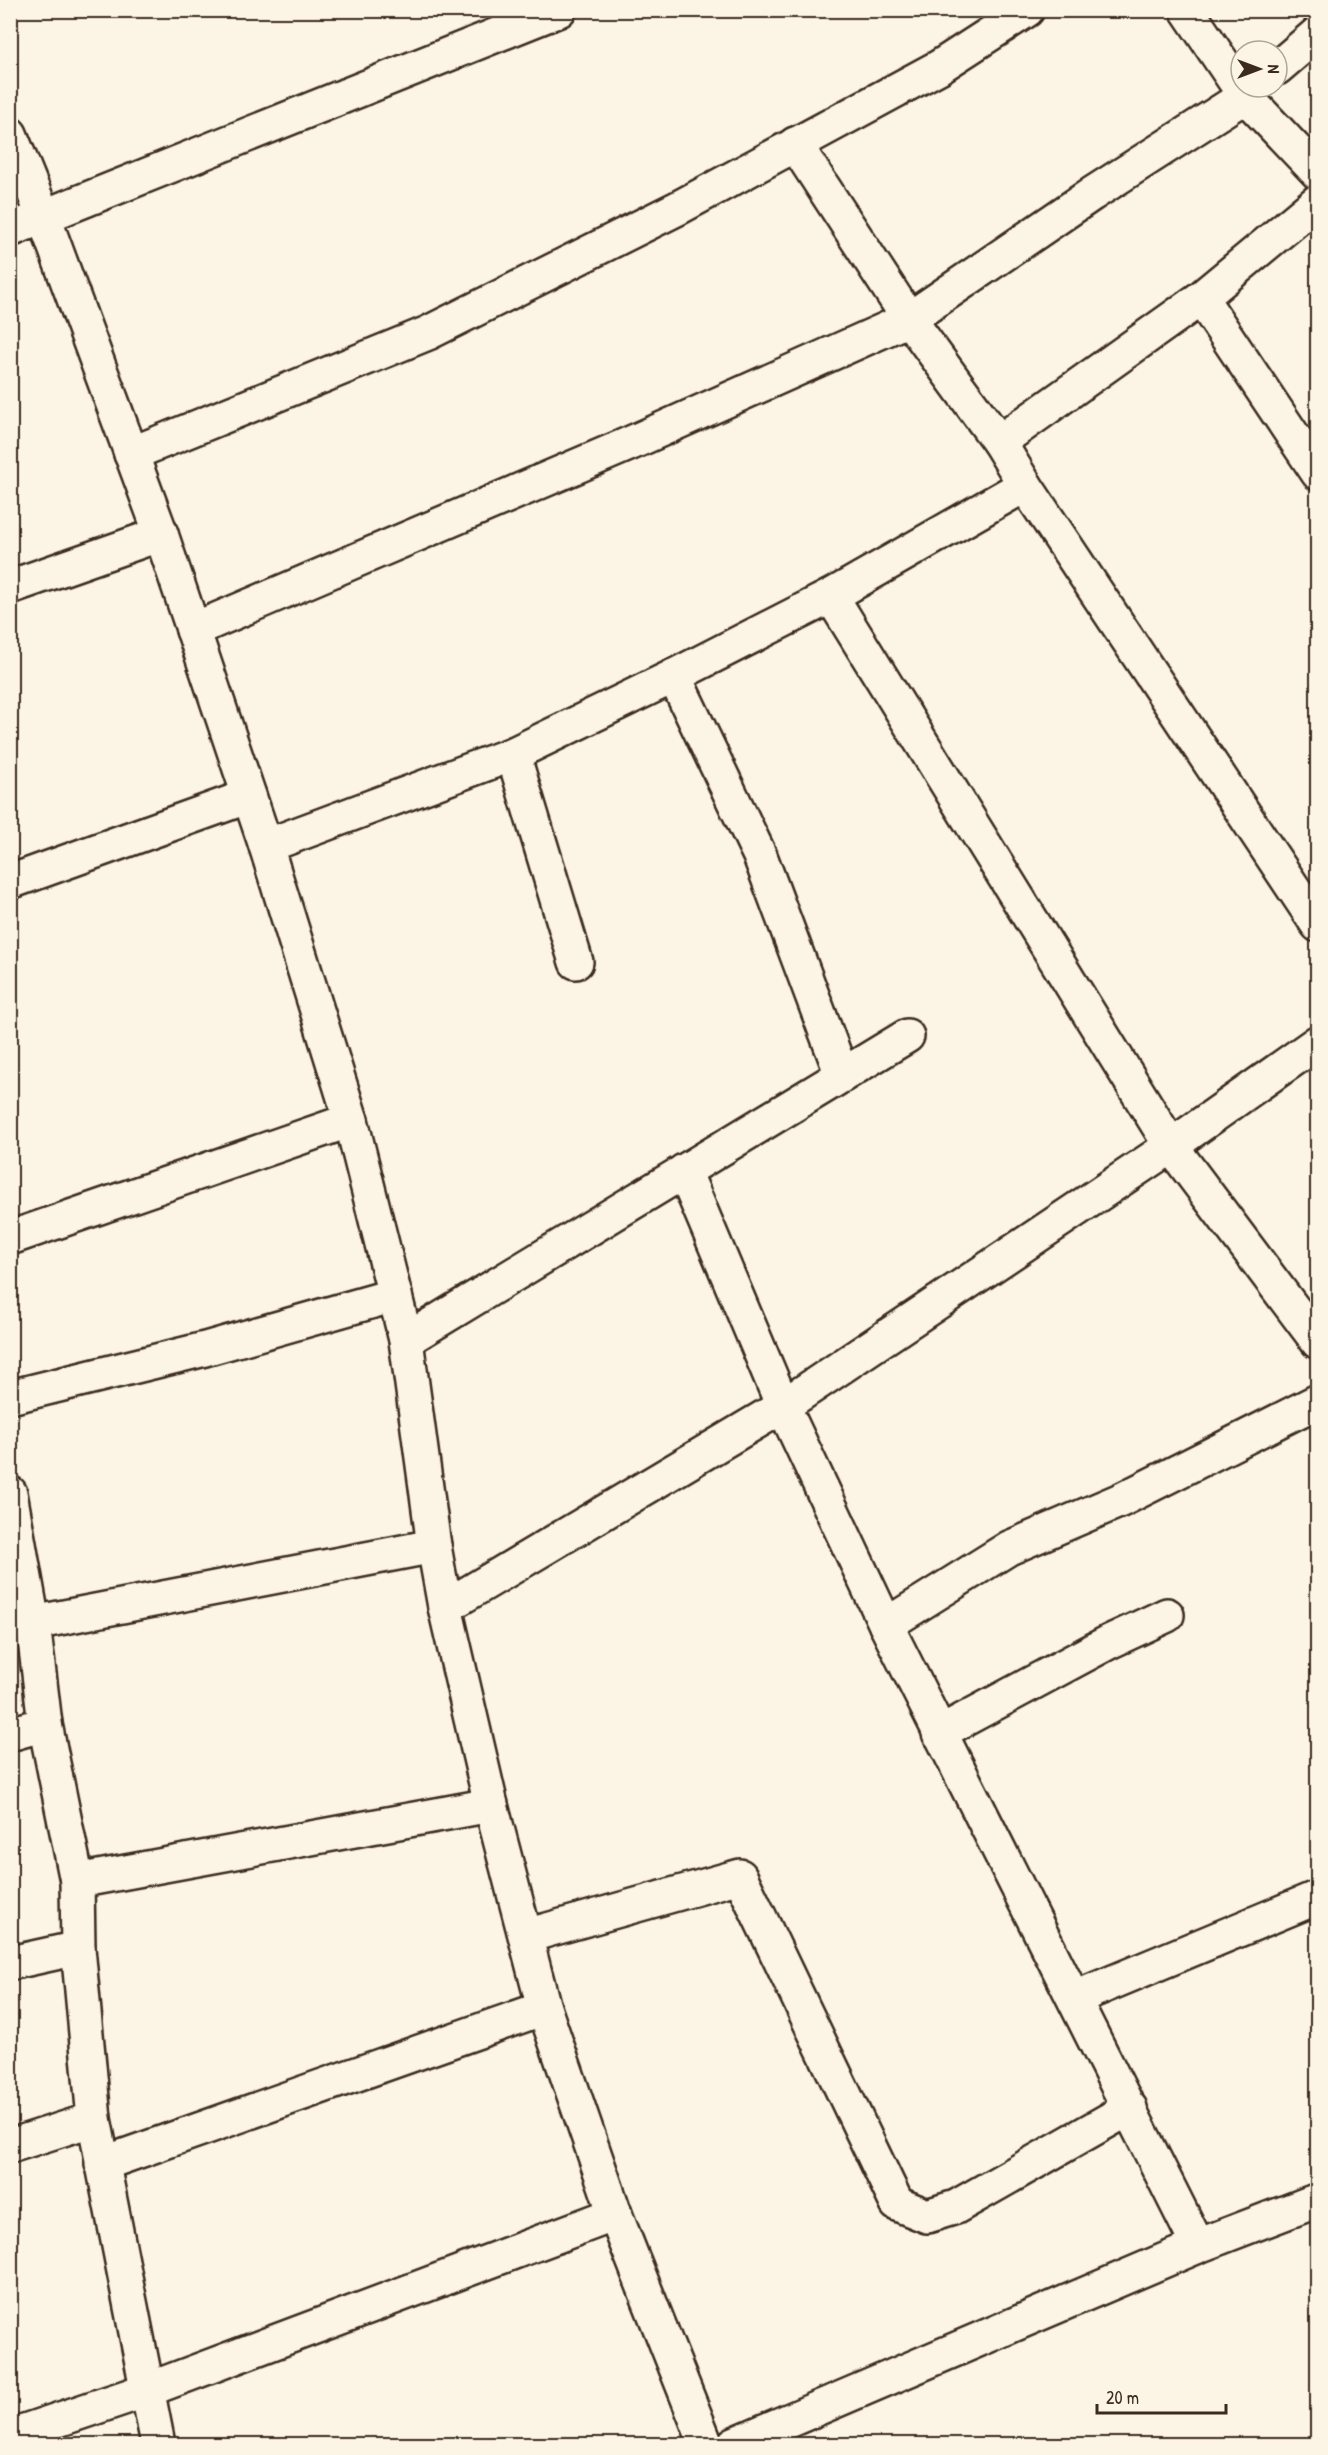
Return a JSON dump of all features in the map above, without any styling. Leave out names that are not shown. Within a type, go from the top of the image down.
[{"type":"street","points":[[10,230],[559,10]]},
{"type":"street","points":[[131,454],[428,333],[678,208],[939,67],[1027,10]]},
{"type":"street","points":[[1187,10],[1229,65]]},
{"type":"street","points":[[1289,58],[1317,33]]},
{"type":"street","points":[[193,630],[631,443],[909,319],[1092,194],[1239,99]]},
{"type":"street","points":[[1256,99],[1317,173]]},
{"type":"street","points":[[10,134],[43,215],[161,534],[266,846],[351,1120],[406,1340],[434,1546],[445,1607],[491,1805],[544,2008],[615,2214],[706,2445]]},
{"type":"street","points":[[795,144],[909,319],[999,442],[1317,926]]},
{"type":"street","points":[[999,442],[1202,298],[1317,201]]},
{"type":"street","points":[[1202,298],[1317,473]]},
{"type":"street","points":[[266,846],[513,754],[831,596],[1025,484]]},
{"type":"street","points":[[10,587],[161,534]]},
{"type":"street","points":[[831,596],[1171,1146],[1317,1342]]},
{"type":"street","points":[[674,676],[760,856],[842,1075]]},
{"type":"street","points":[[513,754],[576,962]]},
{"type":"street","points":[[10,882],[249,796]]},
{"type":"street","points":[[406,1340],[907,1036]]},
{"type":"street","points":[[445,1607],[783,1406],[1171,1146],[1317,1042]]},
{"type":"street","points":[[10,1238],[351,1120]]},
{"type":"street","points":[[684,1171],[783,1406],[886,1625],[1198,2246]]},
{"type":"street","points":[[10,1397],[205,1349],[395,1295]]},
{"type":"street","points":[[886,1625],[1009,1548],[1121,1500],[1317,1401]]},
{"type":"street","points":[[10,1493],[25,1614],[76,1881],[78,1948],[94,2119],[158,2445]]},
{"type":"street","points":[[25,1614],[434,1546]]},
{"type":"street","points":[[939,1733],[1109,1642],[1167,1615]]},
{"type":"street","points":[[10,1734],[45,1724]]},
{"type":"street","points":[[76,1881],[491,1805]]},
{"type":"street","points":[[525,1936],[740,1876],[897,2204],[927,2216],[956,2207],[1130,2108]]},
{"type":"street","points":[[1075,1998],[1317,1897]]},
{"type":"street","points":[[10,1963],[78,1948]]},
{"type":"street","points":[[102,2164],[544,2008]]},
{"type":"street","points":[[10,2146],[94,2119]]},
{"type":"street","points":[[734,2445],[1198,2246],[1317,2200]]},
{"type":"street","points":[[10,2436],[147,2390],[615,2214]]}]
